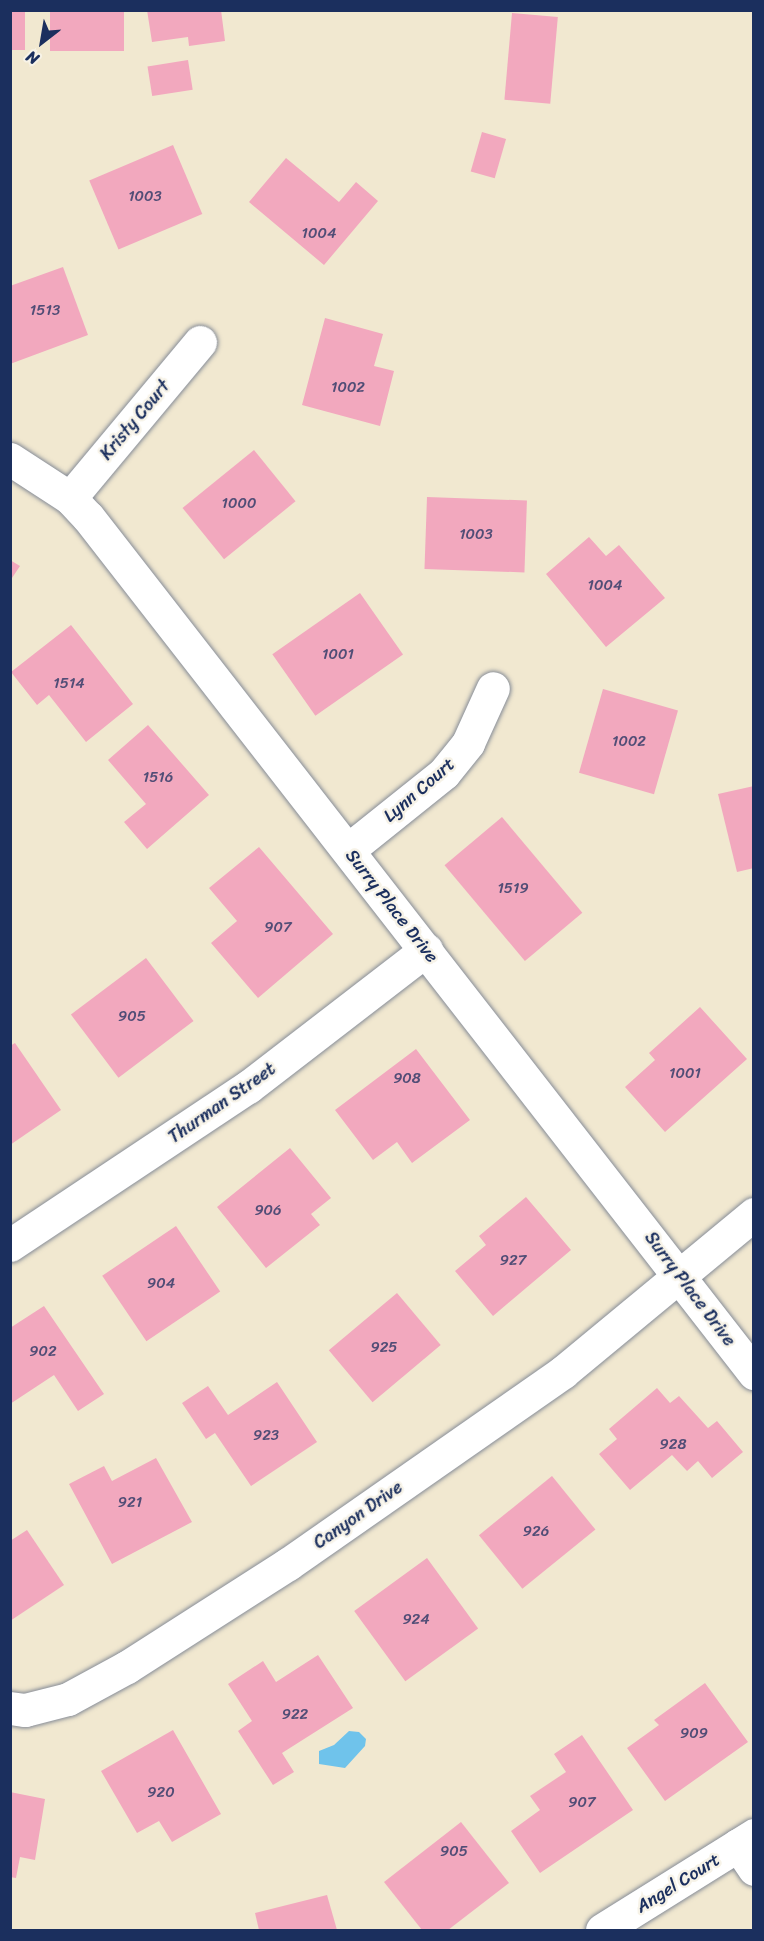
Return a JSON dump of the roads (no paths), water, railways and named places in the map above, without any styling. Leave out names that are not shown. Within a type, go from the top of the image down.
[{"type":"street","name":"Kristy Court","points":[[70,498],[200,342]]},
{"type":"street","name":"Surry Place Drive","points":[[10,459],[70,498],[348,850],[753,1372]]},
{"type":"street","name":"Lynn Court","points":[[348,850],[444,773],[468,743],[493,688]]},
{"type":"street","name":"Thurman Street","points":[[10,1245],[248,1087],[426,950]]},
{"type":"street","name":"Canyon Drive","points":[[10,1708],[25,1710],[68,1700],[142,1658],[288,1564],[554,1379],[682,1278],[753,1214]]},
{"type":"street","name":"Angel Court","points":[[602,1930],[748,1850]]},
{"type":"water","points":[[349,1731],[359,1732],[366,1739],[365,1746],[345,1768],[319,1764],[319,1751],[334,1745]]}]
